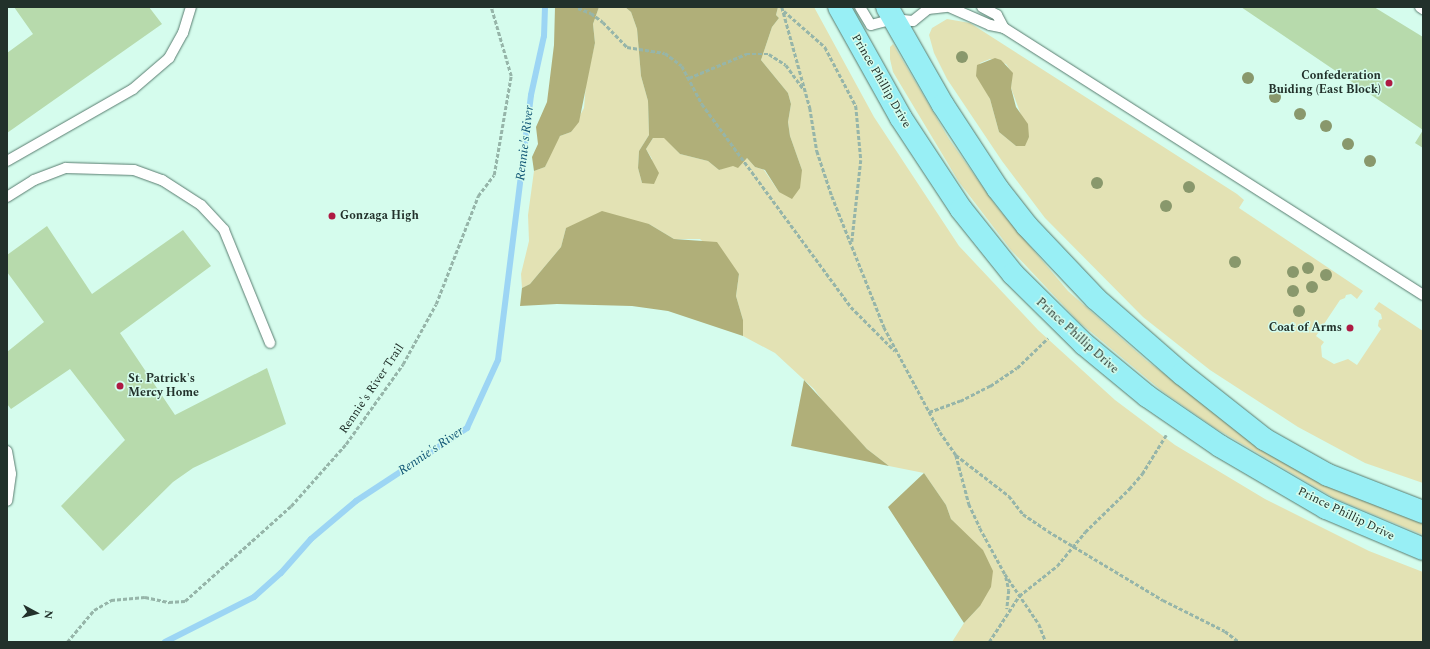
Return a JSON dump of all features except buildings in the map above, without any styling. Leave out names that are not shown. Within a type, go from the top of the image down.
[{"type":"main road","name":"Prince Phillip Drive","points":[[839,7],[901,118],[961,209],[1013,274],[1084,344],[1147,396],[1220,446],[1326,508],[1423,549]]},
{"type":"main road","points":[[890,13],[942,105],[998,189],[1027,226],[1096,300],[1182,374],[1264,439],[1335,478],[1423,512]]},
{"type":"lane","points":[[7,161],[139,84],[169,58],[183,33],[191,7]]},
{"type":"lane","points":[[860,7],[871,25],[890,13],[913,21],[928,9],[946,7]]},
{"type":"lane","points":[[949,7],[990,25],[1004,28],[1423,295]]},
{"type":"lane","points":[[982,7],[997,15],[1004,28]]},
{"type":"lane","points":[[7,197],[34,180],[66,168],[134,170],[162,180],[202,205],[224,230],[270,343]]},
{"type":"lane","points":[[7,451],[11,474],[7,501]]},
{"type":"path","name":"Rennie's River Trail","points":[[66,642],[94,610],[111,600],[146,597],[169,602],[185,600],[291,506],[346,444],[403,364],[436,304],[478,196],[494,175],[511,76],[491,7]]},
{"type":"path","points":[[782,7],[805,90],[817,151],[884,327],[929,412],[956,455],[969,504],[1005,574],[1039,624],[1046,642]]},
{"type":"path","points":[[578,8],[591,12],[627,47],[665,53],[682,66],[702,104],[851,307],[897,353]]},
{"type":"path","points":[[783,11],[825,47],[856,106],[862,160],[852,244]]},
{"type":"path","points":[[689,78],[746,54],[769,54],[786,65],[805,90]]},
{"type":"path","points":[[929,412],[960,401],[990,386],[1017,368],[1052,335]]},
{"type":"path","points":[[989,642],[1007,612],[1019,596],[1057,566],[1073,546],[1142,474],[1168,431]]},
{"type":"path","points":[[956,455],[1009,496],[1023,514],[1163,600],[1225,631],[1239,642]]},
{"type":"path","points":[[1005,574],[1009,590],[1007,612]]},
{"type":"green space","points":[[599,7],[625,7],[631,12],[637,29],[641,76],[648,101],[649,135],[639,151],[638,168],[642,183],[652,159],[646,149],[653,138],[665,138],[680,154],[708,161],[719,170],[747,158],[755,167],[764,170],[779,192],[802,170],[790,136],[788,122],[791,104],[788,93],[761,60],[772,27],[779,18],[776,15],[778,7],[814,7],[874,117],[959,246],[1038,330],[1115,400],[1175,445],[1265,499],[1369,551],[1423,572],[1423,642],[952,642],[964,623],[980,606],[963,532],[951,519],[946,505],[924,473],[889,466],[867,449],[830,411],[814,389],[775,353],[743,336],[743,320],[736,296],[739,274],[700,239],[674,239],[649,224],[566,228],[561,247],[530,284],[522,288],[521,274],[529,241],[528,215],[534,171],[545,167],[555,143],[560,136],[571,132],[584,108],[586,83],[595,43],[593,24]]},
{"type":"green space","points":[[947,19],[970,23],[1237,194],[1244,200],[1239,208],[1363,291],[1357,299],[1351,294],[1346,295],[1345,298],[1340,300],[1316,336],[1324,342],[1321,346],[1322,357],[1334,364],[1348,359],[1357,365],[1381,329],[1378,326],[1379,320],[1382,319],[1381,314],[1374,309],[1379,302],[1423,331],[1423,483],[1365,463],[1298,427],[1210,370],[1143,317],[1045,218],[1002,161],[947,79],[934,53],[929,35],[932,28]],"holes":[[[990,59],[1006,64],[1012,73],[1011,88],[1029,137],[1016,146],[999,132],[990,99],[981,81],[980,63]]]},
{"type":"green space","points":[[893,44],[949,139],[996,206],[1068,291],[1147,361],[1210,407],[1423,518],[1423,535],[1334,498],[1215,428],[1162,391],[1079,322],[1011,250],[959,182],[893,72],[890,59],[890,47]]},
{"type":"shaded area","points":[[555,7],[599,7],[593,24],[595,43],[579,122],[571,132],[560,136],[545,167],[534,171],[532,157],[538,144],[536,127],[547,102],[554,45]]},
{"type":"shaded area","points":[[625,7],[778,7],[776,15],[779,18],[772,27],[761,60],[788,93],[791,104],[788,122],[790,136],[802,170],[800,188],[792,199],[779,192],[765,170],[755,167],[747,158],[738,168],[733,166],[719,170],[708,161],[680,154],[664,138],[653,138],[646,149],[659,173],[654,184],[642,183],[638,168],[639,151],[649,135],[648,101],[641,76],[637,29],[631,12]]},
{"type":"shaded area","points":[[995,58],[1001,60],[1013,73],[1011,88],[1016,107],[1028,124],[1029,137],[1025,146],[1016,146],[999,132],[990,99],[976,76],[977,65]]},
{"type":"shaded area","points":[[602,211],[649,224],[674,239],[717,242],[739,274],[736,296],[743,320],[743,336],[668,311],[632,306],[557,304],[520,306],[522,288],[530,284],[561,247],[566,228]]},
{"type":"shaded area","points":[[804,380],[867,449],[889,466],[791,446]]},
{"type":"shaded area","points":[[924,473],[946,505],[951,519],[983,550],[993,571],[991,587],[980,606],[964,623],[888,507]]},
{"type":"waterway","name":"Rennie's River","points":[[165,642],[254,597],[281,573],[311,539],[356,501],[467,428],[498,360],[531,95],[544,36],[545,7]]},
{"type":"place","name":"Confederation Buiding (East Block)","points":[[1389,83]]},
{"type":"place","name":"Gonzaga High","points":[[332,216]]},
{"type":"place","name":"Coat of Arms","points":[[1350,328]]},
{"type":"place","name":"St. Patrick's Mercy Home","points":[[120,386]]}]
